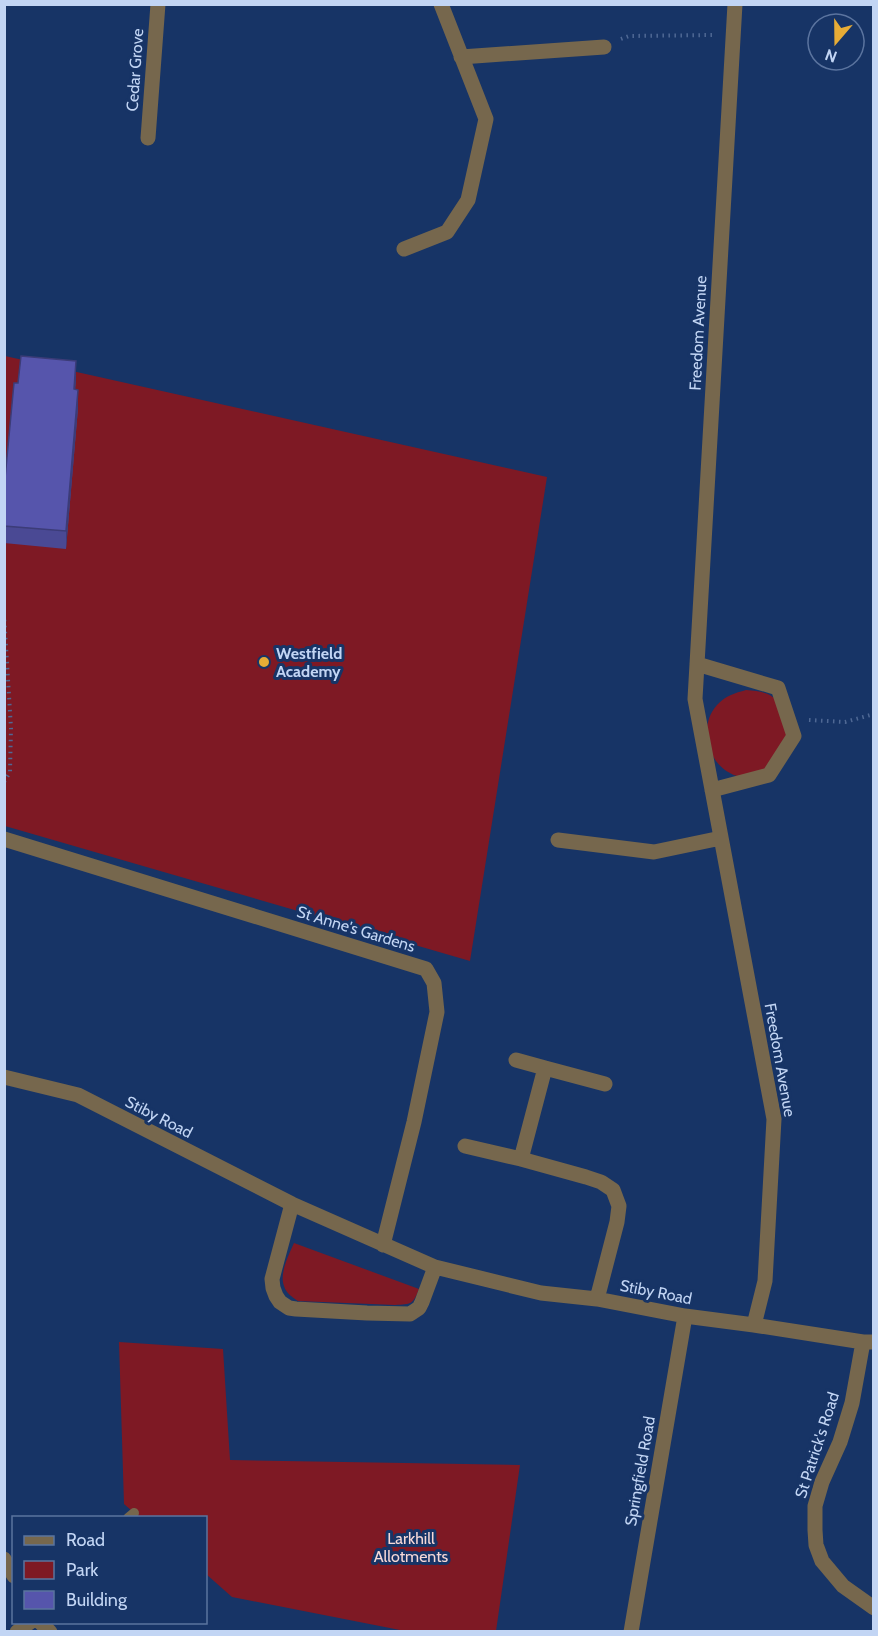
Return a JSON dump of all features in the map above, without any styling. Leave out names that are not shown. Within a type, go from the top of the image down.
[{"type":"street","name":"Cedar Grove","points":[[148,138],[158,4]]},
{"type":"street","points":[[404,249],[447,232],[468,200],[486,118],[441,4]]},
{"type":"street","name":"Freedom Avenue","points":[[735,4],[695,699],[774,1119],[765,1281],[754,1325]]},
{"type":"street","points":[[461,57],[604,47]]},
{"type":"street","points":[[697,664],[778,688],[794,735],[769,775],[712,790]]},
{"type":"street","points":[[558,840],[654,852],[721,838]]},
{"type":"street","name":"St Anne's Gardens","points":[[4,839],[426,969],[434,983],[437,1012],[414,1122],[383,1245]]},
{"type":"street","points":[[516,1060],[605,1084]]},
{"type":"street","points":[[521,1159],[545,1068]]},
{"type":"street","name":"Stiby Road","points":[[4,1077],[78,1095],[292,1204],[435,1267],[541,1293],[597,1299],[685,1316],[868,1342]]},
{"type":"street","points":[[465,1146],[601,1182],[613,1190],[619,1206],[617,1222],[597,1299]]},
{"type":"street","points":[[292,1204],[272,1279],[276,1296],[289,1308],[410,1314],[419,1308],[435,1267]]},
{"type":"street","name":"Springfield Road","points":[[631,1632],[685,1316]]},
{"type":"street","name":"St Patrick's Road","points":[[868,1342],[843,1432],[814,1506],[816,1545],[822,1561],[843,1586],[873,1608]]},
{"type":"street","points":[[4,1559],[12,1573]]},
{"type":"path","points":[[604,47],[629,36],[733,34]]},
{"type":"path","points":[[4,614],[10,728],[10,772],[4,782]]},
{"type":"path","points":[[788,720],[845,722],[873,714]]},
{"type":"green space","name":"Westfield Academy","points":[[5,356],[547,477],[470,961],[5,826]]},
{"type":"green space","points":[[746,690],[770,695],[793,722],[782,765],[742,777],[735,776],[718,764],[709,748],[707,730],[708,721],[717,705],[727,697]]},
{"type":"green space","points":[[294,1243],[419,1289],[411,1303],[395,1305],[298,1301],[288,1293],[283,1281],[285,1264]]},
{"type":"green space","name":"Larkhill Allotments","points":[[119,1342],[223,1349],[230,1460],[520,1465],[496,1631],[405,1631],[232,1597],[207,1575],[207,1516],[138,1516],[124,1504]]},
{"type":"building","points":[[21,356],[76,361],[74,389],[78,390],[66,531],[4,526],[4,489],[14,383],[18,383]]},
{"type":"place","name":"Westfield Academy","points":[[264,662]]}]
